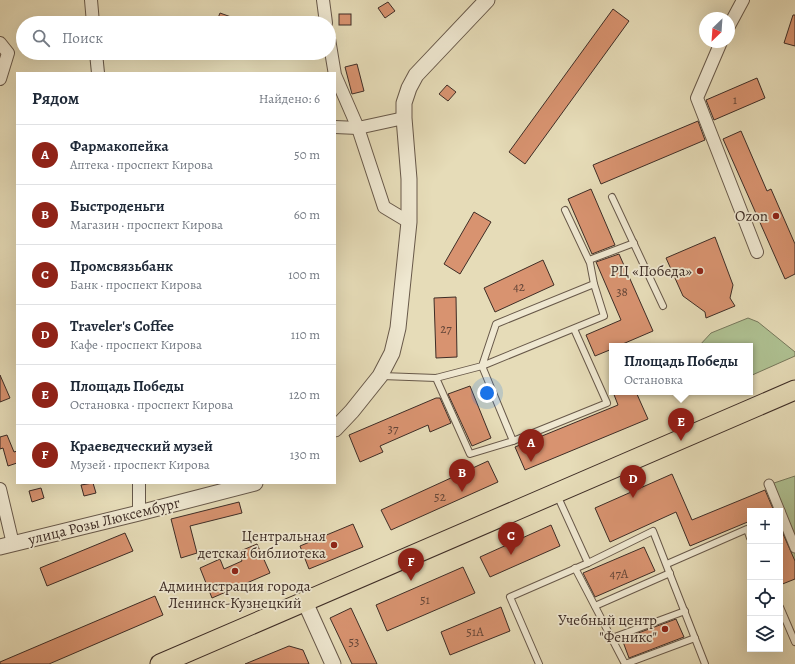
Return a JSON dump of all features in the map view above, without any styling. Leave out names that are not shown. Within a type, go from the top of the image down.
[{"type":"main road","points":[[160,664],[795,390]]},
{"type":"street","points":[[91,0],[92,16]]},
{"type":"street","points":[[323,0],[325,16]]},
{"type":"street","points":[[336,428],[352,411],[380,376],[392,353],[398,328],[410,222],[410,179],[404,118],[404,103],[409,88],[416,75],[487,0]]},
{"type":"street","points":[[735,15],[743,0]]},
{"type":"street","points":[[0,43],[8,53],[0,79]]},
{"type":"street","points":[[718,48],[697,98],[757,252]]},
{"type":"street","points":[[97,60],[98,72]]},
{"type":"street","points":[[333,60],[335,72]]},
{"type":"street","points":[[336,75],[358,128],[384,207],[410,222]]},
{"type":"street","points":[[336,127],[358,128],[404,118]]},
{"type":"street","points":[[139,484],[139,513]]},
{"type":"street","name":"улица Розы Люксембург","points":[[6,545],[251,484]]},
{"type":"street","points":[[769,484],[779,508]]},
{"type":"street","points":[[0,490],[6,545]]},
{"type":"street","points":[[783,518],[795,548]]},
{"type":"street","points":[[305,602],[333,664]]},
{"type":"lane","points":[[612,197],[663,306]]},
{"type":"lane","points":[[380,376],[436,378],[482,366],[604,316],[594,284],[589,260],[565,210]]},
{"type":"lane","points":[[589,260],[634,243]]},
{"type":"lane","points":[[513,441],[482,366],[496,324],[594,284]]},
{"type":"lane","points":[[436,378],[470,454],[513,441],[607,403],[574,329]]},
{"type":"lane","points":[[557,493],[588,563]]},
{"type":"lane","points":[[667,564],[746,529],[747,531]]},
{"type":"lane","points":[[539,664],[510,597],[588,563],[653,531],[705,664]]},
{"type":"lane","points":[[575,568],[625,664],[695,638]]},
{"type":"lane","points":[[595,606],[670,573]]},
{"type":"lane","points":[[612,638],[685,611]]},
{"type":"lane","points":[[783,614],[795,642]]},
{"type":"green space","points":[[748,318],[758,322],[795,352],[795,356],[753,375],[753,343],[702,343],[711,333]]},
{"type":"green space","points":[[795,476],[795,563],[783,532],[783,508],[774,508],[765,486]]},
{"type":"building","points":[[388,2],[395,11],[385,18],[378,8]]},
{"type":"building","points":[[613,9],[629,21],[525,164],[509,152]]},
{"type":"building","points":[[220,13],[228,16],[219,16]]},
{"type":"building","points":[[339,14],[351,14],[351,25],[339,25]]},
{"type":"building","points":[[793,15],[795,15],[795,46],[784,43]]},
{"type":"building","points":[[357,64],[364,91],[352,94],[345,67]]},
{"type":"building","points":[[757,78],[765,98],[714,120],[706,100]]},
{"type":"building","points":[[447,85],[456,92],[448,101],[439,94]]},
{"type":"building","points":[[698,121],[705,140],[601,184],[593,165]]},
{"type":"building","points":[[741,131],[767,191],[771,189],[795,244],[795,274],[785,279],[723,139]]},
{"type":"building","points":[[591,189],[615,245],[592,254],[568,199]]},
{"type":"building","points":[[474,212],[491,222],[460,274],[444,264]]},
{"type":"building","name":"РЦ «Победа»","points":[[715,237],[733,285],[730,298],[735,306],[706,318],[705,312],[683,296],[666,258]]},
{"type":"building","points":[[619,254],[653,331],[625,343],[609,343],[609,350],[595,356],[586,335],[621,320],[596,262]]},
{"type":"building","points":[[543,260],[554,285],[495,312],[484,288]]},
{"type":"building","points":[[456,297],[457,357],[436,358],[434,298]]},
{"type":"building","points":[[0,375],[10,398],[0,402]]},
{"type":"building","points":[[470,386],[491,438],[472,446],[448,394]]},
{"type":"building","points":[[614,395],[637,395],[648,419],[525,470],[515,447],[618,405]]},
{"type":"building","points":[[436,398],[440,398],[451,423],[430,432],[428,425],[380,446],[383,452],[360,462],[349,435]]},
{"type":"building","points":[[7,435],[14,452],[16,451],[16,463],[8,466],[3,448],[0,449],[0,437]]},
{"type":"building","points":[[488,461],[498,482],[391,530],[381,510]]},
{"type":"building","points":[[672,474],[692,520],[765,490],[773,508],[747,508],[747,522],[690,546],[676,512],[610,542],[595,508]]},
{"type":"building","points":[[93,484],[96,493],[84,496],[81,485]]},
{"type":"building","points":[[41,488],[44,498],[32,502],[29,491]]},
{"type":"building","points":[[239,502],[242,513],[190,526],[197,553],[181,558],[171,519]]},
{"type":"building","points":[[353,524],[363,547],[309,569],[300,546]]},
{"type":"building","points":[[551,525],[560,546],[490,577],[480,557]]},
{"type":"building","points":[[125,533],[133,551],[47,586],[40,568]]},
{"type":"building","points":[[783,534],[795,561],[795,579],[783,584]]},
{"type":"building","name":"Администрация города Ленинск-Кузнецкий","points":[[257,544],[270,573],[212,598],[200,568],[220,559],[224,569],[242,561],[238,552]]},
{"type":"building","points":[[644,547],[655,571],[595,597],[583,573]]},
{"type":"building","points":[[463,567],[475,593],[387,631],[376,605]]},
{"type":"building","points":[[155,596],[163,615],[49,664],[0,664],[0,662]]},
{"type":"building","points":[[501,607],[510,631],[450,655],[441,632]]},
{"type":"building","points":[[351,608],[377,664],[352,664],[330,618]]},
{"type":"building","points":[[676,619],[684,637],[629,658],[622,639]]},
{"type":"building","points":[[289,646],[303,650],[309,664],[245,664]]},
{"type":"place","name":"Ozon","points":[[776,216]]},
{"type":"place","name":"РЦ «Победа»","points":[[700,271]]},
{"type":"place","name":"Площадь Победы","points":[[681,441]]},
{"type":"place","name":"Фармакопейка","points":[[531,462]]},
{"type":"place","name":"Быстроденьги","points":[[462,492]]},
{"type":"place","name":"Traveler's Coffee","points":[[633,498]]},
{"type":"place","name":"Центральная детская библиотека","points":[[334,545]]},
{"type":"place","name":"Промсвязьбанк","points":[[511,555]]},
{"type":"place","name":"Администрация города Ленинск-Кузнецкий","points":[[235,571]]},
{"type":"place","name":"Краеведческий музей","points":[[411,581]]},
{"type":"place","name":"Учебный центр \"Феникс\"","points":[[665,629]]}]
